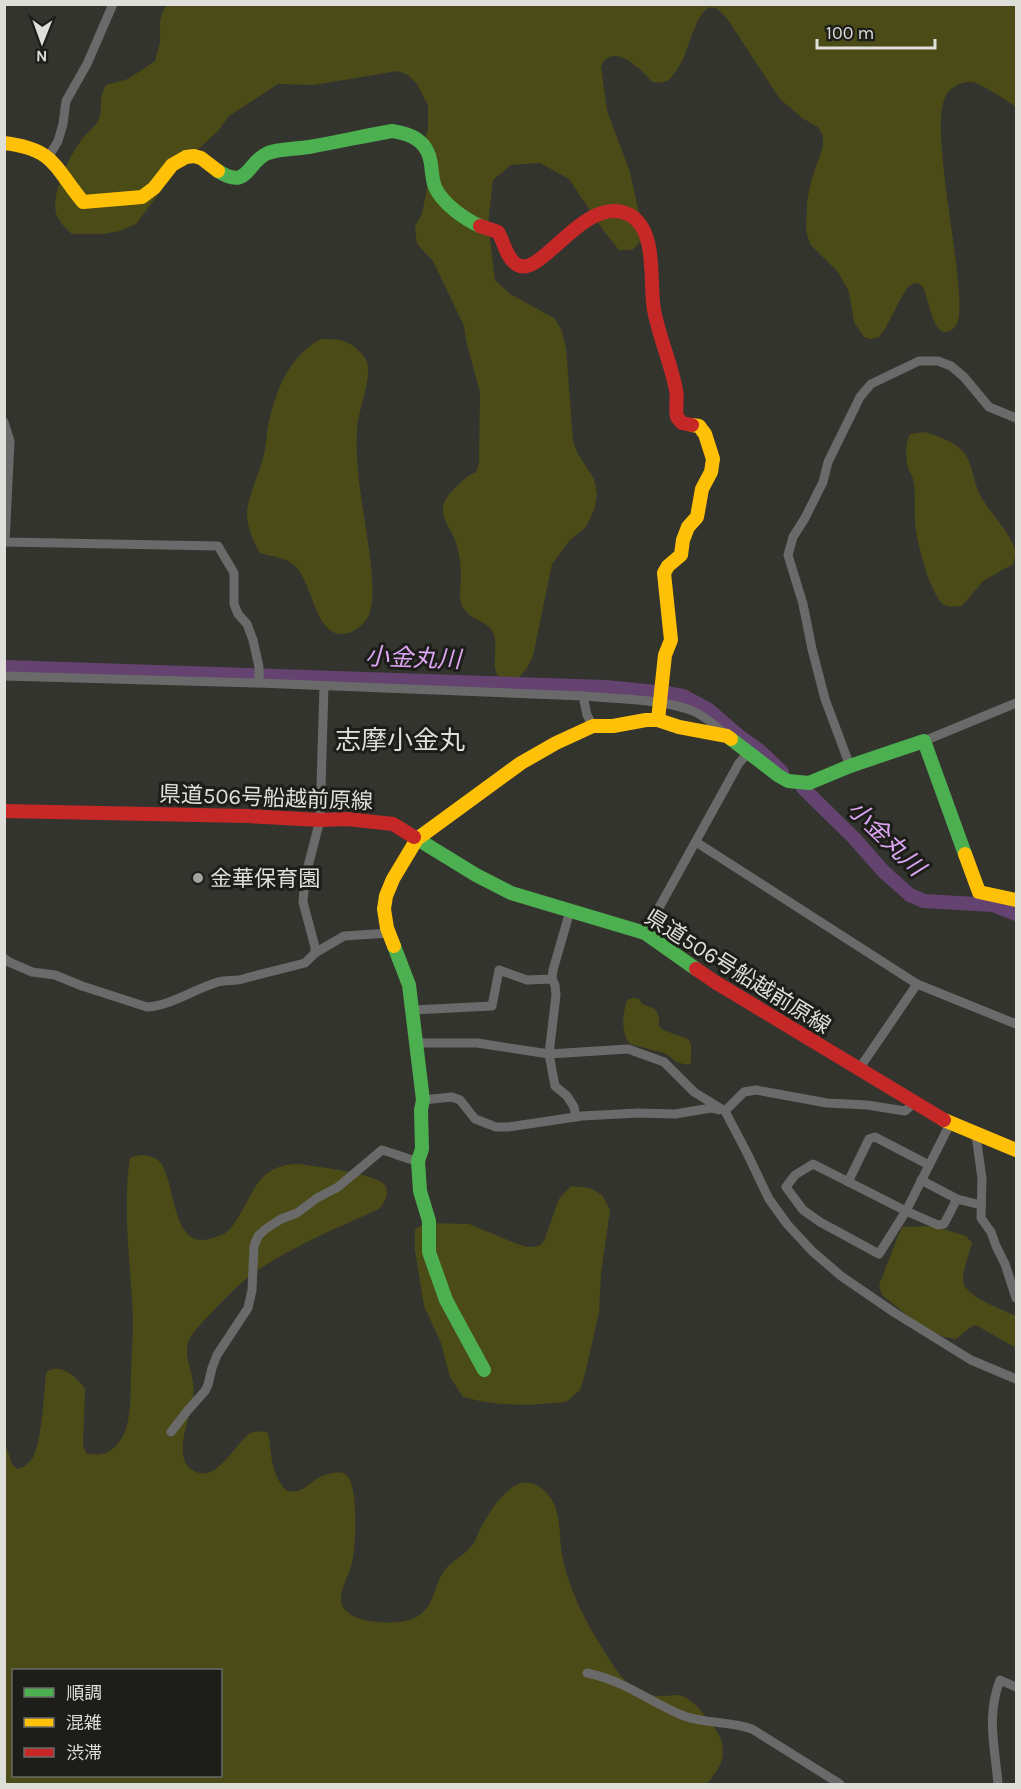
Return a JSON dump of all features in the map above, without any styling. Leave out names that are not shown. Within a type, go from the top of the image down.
[{"type":"street","points":[[49,156],[58,141],[66,101],[87,64],[113,4]]},
{"type":"street","points":[[4,143],[14,143],[39,150],[49,156],[83,202],[93,202],[142,197],[152,189],[168,167],[188,157],[205,159],[217,171],[237,178],[249,174],[266,153],[296,150],[392,131],[408,134],[418,138],[426,147],[437,192],[465,219],[498,232],[504,248],[516,264],[522,267],[528,267],[538,261],[573,229],[595,215],[610,211],[625,212],[638,221],[644,229],[651,259],[652,304],[657,328],[668,353],[677,395],[676,414],[682,423],[699,426],[705,434],[714,459],[711,472],[702,489],[697,517],[688,527],[683,540],[681,555],[668,566],[664,573],[671,640],[665,655],[658,720]]},
{"type":"street","points":[[850,766],[825,699],[788,555],[792,537],[806,519],[823,482],[828,462],[860,397],[871,384],[919,361],[938,361],[951,366],[989,407],[1017,418]]},
{"type":"street","points":[[4,422],[10,441],[5,542],[218,546],[234,573],[234,604],[238,614],[247,624],[259,667],[259,683]]},
{"type":"street","points":[[4,676],[259,683],[583,696],[660,704],[696,712],[779,776],[788,781],[809,783],[850,766],[924,741],[1017,703]]},
{"type":"street","points":[[315,953],[303,903],[305,878],[320,820],[324,686]]},
{"type":"street","points":[[583,696],[593,726]]},
{"type":"street","points":[[484,1370],[457,1323],[437,1280],[429,1252],[429,1221],[420,1191],[418,1161],[422,1149],[423,1100],[417,1043],[409,985],[389,933],[384,909],[386,896],[393,879],[417,839],[521,763],[556,742],[593,726],[613,726],[646,720],[658,720],[679,727],[727,736]]},
{"type":"street","points":[[924,741],[979,892],[1017,900]]},
{"type":"street","points":[[645,933],[739,763],[749,752]]},
{"type":"street","name":"県道506号船越前原線","points":[[4,811],[347,819],[393,824],[476,875],[511,893],[645,933],[715,982],[950,1124],[1017,1150]]},
{"type":"street","points":[[696,842],[917,984],[1017,1024]]},
{"type":"street","points":[[570,911],[553,969],[552,979],[556,995],[549,1054],[555,1086],[567,1096],[574,1107],[576,1117]]},
{"type":"street","points":[[4,958],[32,972],[55,975],[147,1007],[178,1000],[200,988],[222,981],[241,980],[305,963],[315,953],[344,936],[389,933]]},
{"type":"street","points":[[413,1010],[492,1006],[499,970],[527,980],[552,979]]},
{"type":"street","points":[[859,1069],[917,984]]},
{"type":"street","points":[[417,1043],[477,1043],[549,1054],[628,1049],[664,1062],[694,1092],[725,1112],[744,1145],[772,1205],[812,1251],[841,1276],[894,1312],[971,1360],[1017,1379]]},
{"type":"street","points":[[725,1112],[744,1092],[756,1090],[827,1103],[867,1105],[905,1112],[915,1102]]},
{"type":"street","points":[[423,1100],[452,1097],[460,1100],[475,1119],[496,1127],[576,1117],[638,1113],[675,1114],[711,1108],[725,1112]]},
{"type":"street","points":[[950,1124],[906,1210],[879,1254],[820,1222],[803,1210],[786,1187],[795,1175],[813,1164],[848,1182],[906,1210],[938,1226],[944,1224],[957,1199]]},
{"type":"street","points":[[976,1135],[982,1179],[981,1218],[991,1232],[1015,1293]]},
{"type":"street","points":[[848,1182],[869,1139],[874,1137],[929,1165]]},
{"type":"street","points":[[171,1432],[205,1391],[217,1355],[248,1308],[252,1290],[254,1246],[258,1236],[281,1219],[297,1213],[317,1198],[338,1187],[382,1150],[408,1160],[418,1161]]},
{"type":"street","points":[[921,1180],[957,1199],[981,1205]]},
{"type":"street","points":[[587,1673],[622,1683],[674,1711],[695,1719],[752,1729],[840,1785]]},
{"type":"street","points":[[998,1785],[992,1706],[1000,1680],[1017,1687]]},
{"type":"shaded area","points":[[167,5],[1016,5],[1016,107],[988,89],[971,82],[954,87],[944,100],[941,121],[942,151],[959,290],[959,314],[955,327],[948,332],[942,331],[937,326],[925,291],[922,286],[914,283],[907,288],[879,337],[870,339],[864,337],[854,322],[849,292],[838,272],[810,244],[806,230],[807,202],[811,181],[823,147],[823,136],[818,127],[802,118],[780,99],[726,17],[715,8],[704,11],[699,18],[683,59],[670,79],[652,82],[634,64],[619,56],[606,59],[601,67],[607,111],[630,172],[643,232],[639,243],[632,250],[619,250],[569,179],[540,163],[511,165],[493,180],[488,224],[495,280],[510,294],[554,318],[562,331],[566,348],[573,441],[578,454],[594,479],[597,494],[595,508],[586,527],[570,540],[552,564],[533,656],[516,681],[498,676],[492,630],[464,609],[460,597],[459,553],[443,512],[443,505],[447,498],[454,489],[476,472],[479,463],[480,392],[464,326],[433,261],[417,244],[415,226],[422,214],[428,183],[425,139],[428,129],[428,105],[417,84],[408,75],[398,71],[313,85],[278,84],[229,116],[218,131],[179,167],[136,224],[120,231],[104,234],[72,234],[58,219],[55,208],[58,187],[78,145],[98,121],[103,90],[106,85],[128,79],[155,61],[160,42],[161,19]]},
{"type":"shaded area","points":[[321,339],[350,344],[364,357],[368,370],[358,421],[357,454],[372,572],[371,606],[368,618],[358,628],[349,633],[338,634],[322,621],[301,574],[294,565],[283,559],[260,553],[251,535],[247,519],[247,508],[264,456],[269,422],[277,393],[294,362],[311,345]]},
{"type":"shaded area","points":[[924,432],[952,443],[965,454],[979,493],[1009,536],[1016,552],[1013,564],[983,581],[962,606],[945,605],[938,597],[928,577],[918,540],[914,484],[906,452],[910,434]]},
{"type":"shaded area","points":[[634,998],[655,1009],[659,1017],[659,1026],[663,1030],[688,1039],[691,1045],[691,1063],[688,1065],[676,1062],[664,1053],[630,1044],[625,1034],[624,1017],[627,1000]]},
{"type":"shaded area","points":[[143,1155],[160,1162],[165,1171],[181,1224],[188,1234],[197,1239],[209,1239],[228,1231],[263,1177],[272,1170],[284,1166],[299,1164],[360,1174],[381,1182],[386,1187],[386,1199],[379,1209],[304,1244],[254,1272],[192,1334],[187,1353],[194,1388],[183,1448],[185,1462],[196,1472],[212,1471],[219,1467],[249,1434],[263,1431],[269,1436],[275,1472],[287,1491],[297,1491],[318,1478],[330,1474],[345,1474],[353,1489],[355,1543],[341,1601],[344,1609],[350,1614],[381,1622],[401,1622],[424,1612],[444,1571],[472,1545],[504,1494],[521,1483],[531,1483],[541,1488],[548,1494],[556,1510],[562,1555],[574,1594],[592,1631],[617,1671],[627,1682],[647,1694],[678,1695],[687,1698],[704,1714],[721,1739],[723,1757],[707,1784],[5,1784],[4,1440],[12,1464],[17,1469],[25,1466],[32,1459],[40,1430],[46,1373],[56,1369],[73,1376],[85,1389],[83,1445],[86,1453],[99,1454],[110,1451],[125,1431],[130,1410],[133,1326],[127,1228],[130,1158]]},
{"type":"shaded area","points":[[571,1186],[590,1188],[602,1195],[610,1210],[601,1274],[599,1312],[580,1390],[566,1402],[528,1405],[501,1404],[463,1397],[450,1377],[441,1343],[424,1306],[415,1250],[415,1230],[431,1223],[469,1224],[517,1244],[528,1247],[539,1246],[544,1241],[559,1199]]},
{"type":"shaded area","points":[[933,1226],[966,1236],[972,1243],[964,1271],[965,1286],[977,1297],[1016,1316],[1016,1348],[976,1325],[956,1339],[944,1337],[922,1327],[882,1295],[879,1285],[902,1227]]},
{"type":"waterway","name":"小金丸川","points":[[4,667],[606,687],[666,693],[683,696],[709,710],[782,772]]},
{"type":"waterway","name":"小金丸川","points":[[803,788],[854,838],[884,872],[910,895],[924,901],[993,905],[1016,914]]},
{"type":"traffic: fast","points":[[218,171],[236,178],[242,176],[268,153],[392,131],[399,132],[423,144],[429,156],[434,184],[448,205],[480,226]]},
{"type":"traffic: fast","points":[[731,739],[779,776],[788,781],[809,783],[850,766],[924,741],[965,854]]},
{"type":"traffic: fast","points":[[414,837],[476,875],[511,893],[645,933],[696,969]]},
{"type":"traffic: fast","points":[[394,946],[409,985],[423,1100],[422,1149],[418,1161],[420,1191],[429,1221],[429,1252],[446,1300],[484,1370]]},
{"type":"traffic: slow","points":[[4,143],[21,146],[44,155],[59,170],[83,202],[142,197],[154,188],[172,165],[186,157],[201,158],[218,171]]},
{"type":"traffic: slow","points":[[658,720],[665,655],[671,640],[664,573],[668,566],[681,555],[688,527],[697,517],[702,489],[711,472],[713,459],[705,434],[699,426],[692,425]]},
{"type":"traffic: slow","points":[[394,946],[387,928],[384,909],[386,896],[393,879],[417,839],[521,763],[593,726],[613,726],[658,720],[679,727],[727,736],[731,739]]},
{"type":"traffic: slow","points":[[965,854],[979,892],[1016,900]]},
{"type":"traffic: slow","points":[[944,1120],[1016,1150]]},
{"type":"traffic: jam","points":[[480,226],[498,232],[513,261],[526,266],[538,261],[580,225],[596,215],[613,211],[630,215],[639,223],[649,245],[654,310],[676,390],[677,417],[682,423],[692,425]]},
{"type":"traffic: jam","points":[[4,811],[347,819],[393,824],[414,837]]},
{"type":"traffic: jam","points":[[696,969],[944,1120]]},
{"type":"place","name":"金華保育園","points":[[198,878]]},
{"type":"district","name":"志摩小金丸","points":[[400,740]]}]
